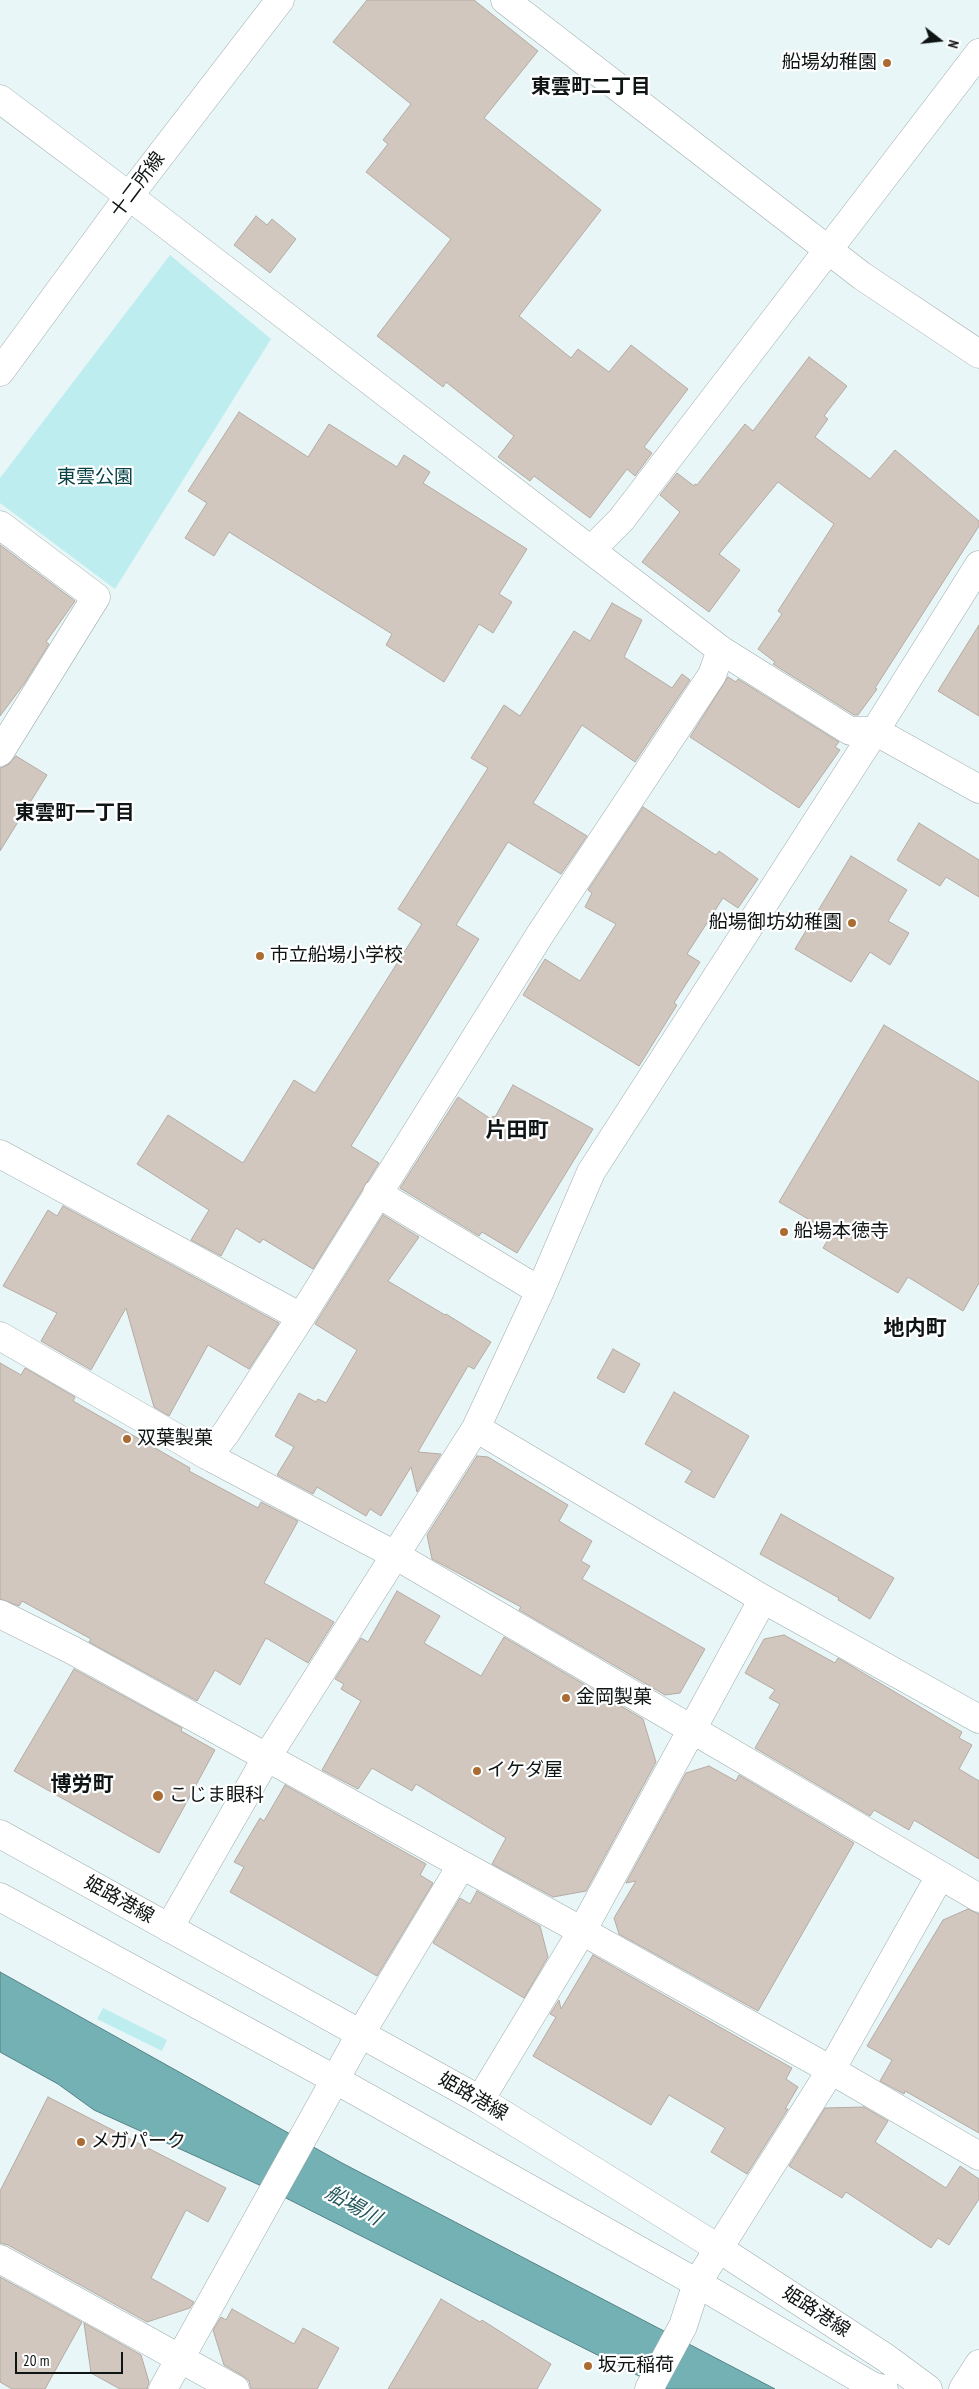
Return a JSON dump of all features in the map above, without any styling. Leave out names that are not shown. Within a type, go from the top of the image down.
[{"type":"main road","name":"十二所線","points":[[0,372],[129,196],[280,0]]},
{"type":"main road","points":[[505,0],[862,276],[979,354]]},
{"type":"main road","points":[[591,550],[621,520],[979,53]]},
{"type":"main road","points":[[0,99],[721,650],[850,731],[875,731],[979,789]]},
{"type":"main road","points":[[0,525],[96,597],[0,752]]},
{"type":"main road","points":[[168,1928],[267,1757],[476,1428],[540,1290],[591,1172],[875,731],[979,565]]},
{"type":"main road","points":[[208,1456],[226,1433],[301,1317],[541,933],[712,675],[721,650]]},
{"type":"main road","points":[[3,1163],[301,1317]]},
{"type":"main road","points":[[377,1193],[540,1290]]},
{"type":"main road","points":[[0,1336],[208,1456],[395,1554],[979,1898]]},
{"type":"main road","points":[[476,1428],[763,1599],[979,1719]]},
{"type":"main road","points":[[480,2100],[582,1931],[763,1599]]},
{"type":"main road","points":[[0,1614],[72,1650],[582,1931],[831,2070],[979,2156]]},
{"type":"main road","name":"姫路港線","points":[[0,1834],[480,2100],[718,2248],[886,2358],[928,2389]]},
{"type":"main road","points":[[164,2389],[308,2132],[361,2033],[461,1866]]},
{"type":"main road","points":[[649,2389],[683,2326],[697,2283],[831,2070],[940,1876]]},
{"type":"main road","name":"姫路港線","points":[[0,1897],[336,2080],[697,2283],[872,2386],[884,2389]]},
{"type":"main road","points":[[0,2259],[235,2389]]},
{"type":"main road","points":[[963,2389],[979,2364]]},
{"type":"green space","name":"東雲公園","points":[[170,255],[271,339],[115,589],[0,503],[0,478]]},
{"type":"green space","points":[[103,2008],[167,2040],[162,2051],[97,2019]]},
{"type":"water","name":"船場川","points":[[0,1972],[342,2163],[775,2389],[665,2389],[266,2188],[94,2110],[58,2084],[0,2052]]},
{"type":"building","points":[[367,0],[474,0],[538,51],[484,118],[601,210],[519,316],[571,358],[578,349],[609,372],[631,345],[688,389],[644,447],[652,453],[635,476],[627,469],[590,518],[534,476],[530,481],[498,457],[514,436],[446,382],[443,387],[377,336],[451,239],[366,172],[388,144],[383,140],[411,104],[333,42]]},
{"type":"building","points":[[256,216],[267,225],[272,219],[296,239],[270,273],[234,245]]},
{"type":"building","points":[[809,357],[847,386],[824,416],[828,419],[815,437],[870,479],[895,450],[979,521],[979,526],[875,688],[877,689],[858,715],[854,715],[773,664],[775,662],[758,649],[782,614],[778,611],[834,524],[778,482],[719,554],[740,570],[709,612],[642,562],[680,512],[660,495],[677,473],[694,486],[695,484],[697,485],[745,424],[753,431]]},
{"type":"building","points":[[239,412],[308,457],[329,424],[397,467],[404,455],[430,472],[423,483],[527,549],[499,594],[512,602],[493,633],[479,624],[444,682],[386,645],[392,634],[229,532],[214,556],[185,538],[207,503],[188,491]]},
{"type":"building","points":[[0,545],[75,601],[46,642],[49,644],[24,684],[0,716]]},
{"type":"building","points":[[612,603],[642,620],[624,657],[672,688],[682,674],[690,680],[635,762],[582,725],[533,803],[587,836],[561,874],[508,842],[456,925],[479,939],[351,1146],[379,1163],[313,1269],[263,1239],[260,1243],[236,1228],[221,1256],[191,1240],[209,1210],[137,1164],[168,1115],[243,1163],[294,1080],[315,1093],[422,924],[398,909],[488,768],[471,758],[504,705],[520,716],[574,631],[590,641]]},
{"type":"building","points":[[979,625],[979,716],[938,691]]},
{"type":"building","points":[[728,677],[736,682],[738,679],[839,742],[835,747],[840,750],[799,808],[690,737]]},
{"type":"building","points":[[16,756],[47,775],[0,851],[0,768],[8,765]]},
{"type":"building","points":[[643,807],[716,855],[719,851],[758,879],[738,908],[723,898],[687,954],[700,962],[674,1003],[677,1005],[639,1066],[523,995],[545,959],[580,981],[616,924],[585,907],[592,893],[588,890]]},
{"type":"building","points":[[919,823],[979,860],[979,897],[946,877],[940,886],[897,860]]},
{"type":"building","points":[[851,856],[907,890],[888,921],[909,933],[890,965],[870,952],[851,982],[795,949]]},
{"type":"building","points":[[884,1025],[979,1082],[979,1283],[963,1311],[908,1277],[898,1293],[823,1248],[832,1233],[779,1202]]},
{"type":"building","points":[[513,1085],[593,1129],[517,1253],[482,1232],[479,1236],[400,1188],[458,1097],[491,1119],[493,1116],[495,1117]]},
{"type":"building","points":[[63,1206],[279,1323],[249,1369],[208,1345],[169,1416],[154,1407],[126,1308],[91,1370],[41,1341],[57,1313],[3,1286],[48,1210],[57,1216]]},
{"type":"building","points":[[383,1215],[419,1237],[388,1281],[491,1342],[474,1369],[468,1366],[418,1452],[441,1454],[417,1492],[411,1467],[381,1516],[370,1509],[366,1516],[317,1487],[313,1494],[277,1475],[294,1447],[275,1436],[299,1393],[316,1402],[318,1399],[326,1403],[357,1350],[315,1324]]},
{"type":"building","points":[[613,1349],[640,1364],[624,1393],[597,1378]]},
{"type":"building","points":[[0,1363],[21,1375],[25,1368],[75,1397],[73,1401],[190,1468],[189,1471],[258,1508],[261,1502],[298,1521],[264,1583],[334,1622],[308,1663],[266,1638],[240,1685],[215,1670],[197,1701],[89,1642],[91,1639],[22,1601],[19,1606],[0,1599]]},
{"type":"building","points":[[674,1392],[749,1436],[714,1498],[685,1482],[692,1471],[645,1444]]},
{"type":"building","points":[[477,1456],[488,1457],[568,1505],[559,1521],[592,1541],[581,1561],[590,1566],[582,1579],[705,1649],[680,1693],[665,1695],[519,1610],[521,1607],[432,1559],[427,1535]]},
{"type":"building","points":[[781,1514],[894,1578],[870,1619],[838,1600],[839,1598],[760,1554]]},
{"type":"building","points":[[397,1591],[440,1616],[424,1643],[481,1676],[504,1637],[643,1719],[656,1762],[586,1891],[553,1897],[492,1864],[506,1838],[416,1784],[412,1791],[372,1768],[358,1789],[322,1770],[361,1701],[341,1689],[344,1684],[335,1679],[361,1638],[368,1642]]},
{"type":"building","points":[[784,1635],[835,1663],[838,1658],[962,1732],[959,1738],[972,1745],[959,1769],[979,1781],[979,1859],[914,1820],[909,1830],[874,1810],[870,1816],[755,1748],[780,1704],[769,1698],[775,1690],[745,1673],[764,1639]]},
{"type":"building","points":[[74,1669],[182,1728],[181,1731],[215,1750],[159,1853],[14,1771]]},
{"type":"building","points":[[709,1766],[736,1781],[739,1775],[854,1843],[758,2011],[619,1934],[614,1918],[636,1881],[626,1883],[686,1773]]},
{"type":"building","points":[[285,1785],[426,1864],[420,1875],[433,1883],[377,1976],[230,1892],[244,1867],[234,1862],[260,1818],[264,1821]]},
{"type":"building","points":[[477,1891],[540,1926],[548,1957],[524,1998],[433,1943],[460,1898],[470,1904]]},
{"type":"building","points":[[968,1909],[979,1914],[979,2133],[905,2091],[904,2094],[880,2081],[892,2060],[867,2046],[943,1920]]},
{"type":"building","points":[[593,1955],[792,2068],[786,2079],[798,2087],[785,2109],[788,2109],[747,2174],[711,2152],[725,2128],[669,2095],[651,2125],[533,2056],[556,2017],[550,2014],[559,2000],[561,2009]]},
{"type":"building","name":"メガパーク","points":[[48,2097],[226,2188],[208,2222],[186,2210],[151,2278],[194,2302],[190,2308],[147,2322],[8,2245],[0,2243],[0,2191]]},
{"type":"building","points":[[864,2107],[888,2121],[875,2142],[946,2188],[960,2166],[979,2179],[979,2199],[949,2245],[938,2238],[931,2248],[846,2192],[842,2198],[789,2166],[825,2108]]},
{"type":"building","points":[[0,2277],[82,2322],[45,2389],[12,2389],[0,2382]]},
{"type":"building","points":[[441,2299],[480,2322],[482,2320],[551,2364],[537,2389],[388,2389]]},
{"type":"building","points":[[232,2309],[294,2344],[303,2328],[339,2348],[317,2389],[251,2389],[249,2381],[224,2365],[213,2330],[221,2317],[226,2320]]},
{"type":"building","points":[[84,2323],[141,2355],[149,2382],[147,2389],[120,2389],[91,2373]]},
{"type":"place","name":"船場幼稚園","points":[[887,63]]},
{"type":"place","name":"船場御坊幼稚園","points":[[852,923]]},
{"type":"place","name":"市立船場小学校","points":[[260,956]]},
{"type":"place","name":"船場本徳寺","points":[[784,1232]]},
{"type":"place","name":"双葉製菓","points":[[127,1439]]},
{"type":"place","name":"金岡製菓","points":[[566,1698]]},
{"type":"place","name":"イケダ屋","points":[[477,1771]]},
{"type":"place","name":"こじま眼科","points":[[158,1796]]},
{"type":"place","name":"メガパーク","points":[[81,2142]]},
{"type":"place","name":"坂元稲荷","points":[[588,2366]]},
{"type":"district","name":"東雲町二丁目","points":[[591,87]]},
{"type":"district","name":"東雲町一丁目","points":[[75,813]]},
{"type":"district","name":"片田町","points":[[517,1131]]},
{"type":"district","name":"地内町","points":[[915,1329]]},
{"type":"district","name":"博労町","points":[[82,1785]]}]
